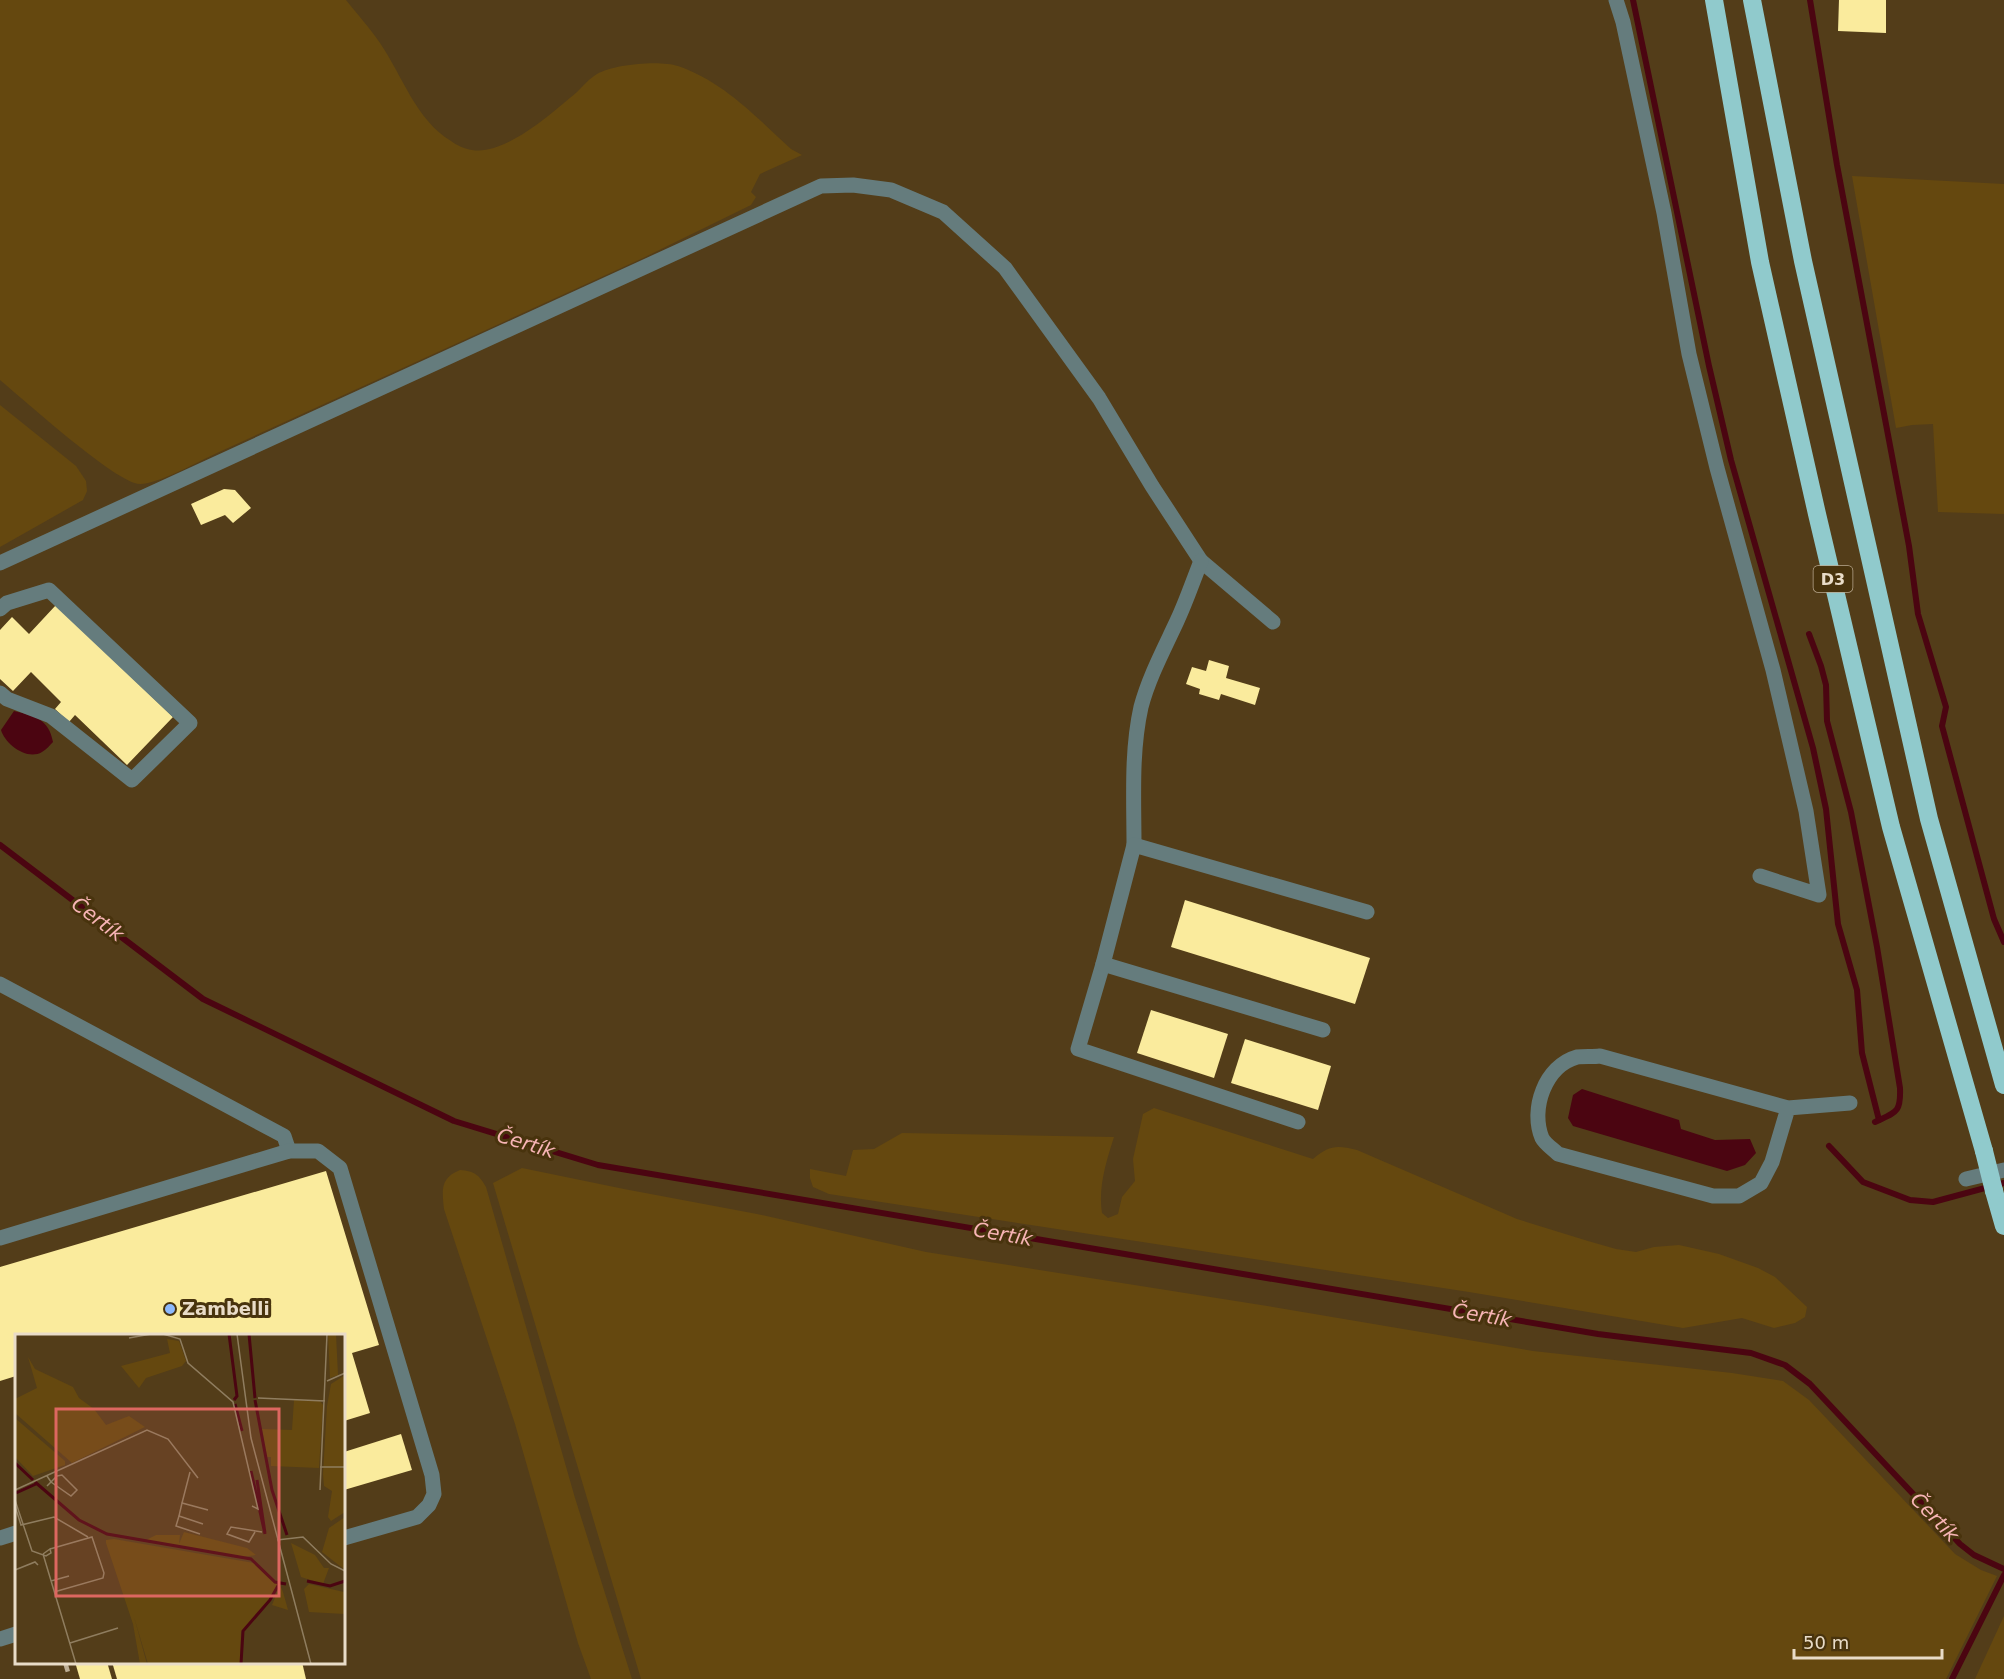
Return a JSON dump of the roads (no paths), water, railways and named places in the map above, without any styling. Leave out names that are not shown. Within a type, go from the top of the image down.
[{"type":"highway","name":"D3","points":[[1714,0],[1760,262],[1891,827],[2004,1226]]},
{"type":"highway","name":"D3","points":[[1752,0],[1803,261],[1929,819],[2004,1085]]},
{"type":"street","points":[[1616,0],[1623,22],[1664,213],[1689,354],[1717,468],[1773,670],[1806,811],[1819,895],[1760,876]]},
{"type":"street","points":[[0,562],[821,186],[853,185],[891,190],[942,212],[1005,268],[1099,398],[1201,561],[1273,622]]},
{"type":"street","points":[[1201,561],[1178,619],[1153,671],[1142,705],[1135,738],[1133,771],[1134,845],[1078,1049],[1298,1122]]},
{"type":"street","points":[[0,609],[7,603],[49,590],[190,723],[132,780],[51,716],[7,699],[0,693]]},
{"type":"street","points":[[1134,845],[1367,912]]},
{"type":"street","points":[[1103,964],[1323,1030]]},
{"type":"street","points":[[0,984],[284,1136],[289,1151]]},
{"type":"street","points":[[1788,1108],[1772,1162],[1761,1183],[1739,1196],[1713,1196],[1558,1154],[1543,1140],[1538,1120],[1541,1091],[1555,1069],[1577,1058],[1600,1056],[1788,1108],[1850,1103]]},
{"type":"street","points":[[0,1238],[289,1151],[318,1151],[340,1168],[432,1475],[434,1494],[429,1505],[417,1517],[345,1538]]},
{"type":"street","points":[[1966,1179],[2004,1170]]},
{"type":"street","points":[[0,1538],[15,1533]]},
{"type":"street","points":[[0,1639],[15,1634]]},
{"type":"waterway","points":[[1633,0],[1709,366],[1731,460],[1813,748],[1826,809],[1838,924],[1857,990],[1862,1053],[1879,1120]]},
{"type":"waterway","points":[[1810,0],[1837,165],[1909,546],[1918,614],[1946,707],[1942,726],[1994,919],[2004,942]]},
{"type":"waterway","points":[[1809,634],[1826,685],[1827,721],[1851,812],[1877,947],[1900,1088],[1896,1111],[1875,1122]]},
{"type":"waterway","name":"Čertík","points":[[0,845],[203,999],[454,1121],[598,1165],[1598,1334],[1751,1353],[1785,1365],[1810,1384],[1960,1544],[1974,1555],[2004,1569]]},
{"type":"waterway","points":[[1829,1146],[1863,1182],[1910,1200],[1933,1202],[2004,1183]]},
{"type":"waterway","points":[[1952,1679],[2004,1575]]},
{"type":"railway","points":[[66,1664],[70,1679]]},
{"type":"place","name":"Zambelli","points":[[170,1309]]}]
